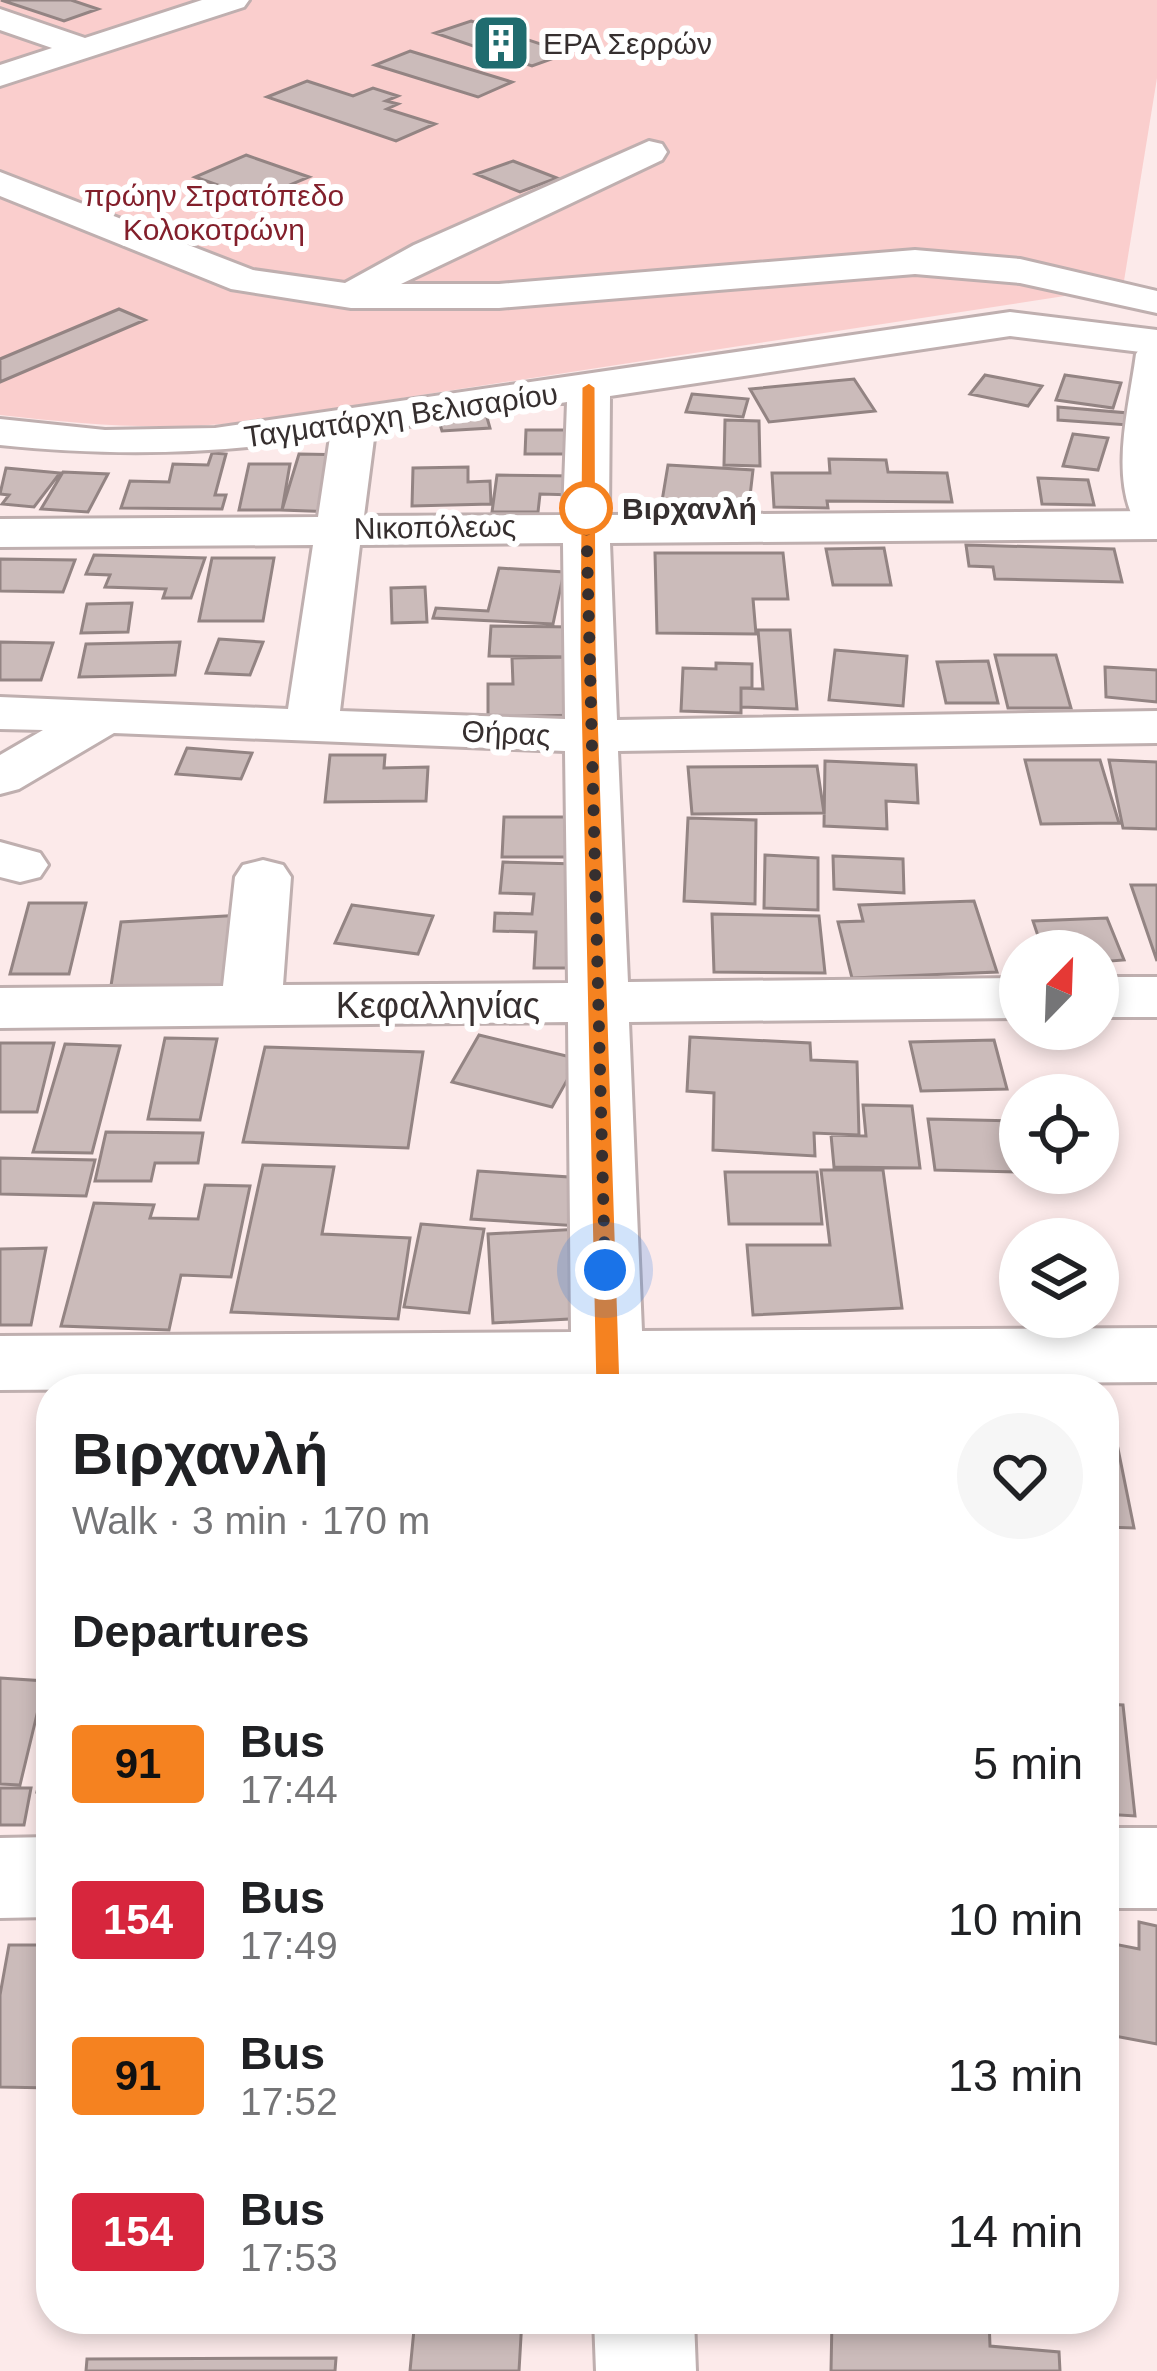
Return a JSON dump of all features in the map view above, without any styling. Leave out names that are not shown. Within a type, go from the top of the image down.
[{"type":"street","points":[[0,76],[233,0]]},
{"type":"street","points":[[0,19],[83,48]]},
{"type":"street","points":[[351,296],[428,254],[649,152]]},
{"type":"street","points":[[0,183],[245,281],[351,296],[499,296],[915,262],[1020,271],[1155,316]]},
{"type":"street","name":"Ταγματάρχη Βελισαρίου","points":[[0,432],[164,445],[353,422],[1010,323],[1155,316]]},
{"type":"street","points":[[1157,354],[1144,457],[1157,523]]},
{"type":"street","points":[[589,387],[590,736],[608,1374]]},
{"type":"street","points":[[312,724],[353,422]]},
{"type":"street","name":"Νικοπόλεως","points":[[0,533],[1157,523]]},
{"type":"street","name":"Θήρας","points":[[0,713],[110,713],[590,736],[1157,727]]},
{"type":"street","points":[[0,778],[110,713]]},
{"type":"street","points":[[250,1007],[263,877]]},
{"type":"street","points":[[1119,997],[1157,997]]},
{"type":"street","name":"Κεφαλληνίας","points":[[0,1008],[999,998]]},
{"type":"street","points":[[0,1363],[608,1374],[1157,1354]]},
{"type":"street","points":[[1119,1868],[1157,1868]]},
{"type":"street","points":[[0,1878],[36,1877]]},
{"type":"street","points":[[645,2334],[646,2371]]},
{"type":"green space","name":"πρώην Στρατόπεδο Κολοκοτρώνη","points":[[0,0],[1157,0],[1157,78],[1123,287],[259,420],[194,426],[98,424],[0,415]]},
{"type":"building","points":[[1,0],[71,0],[98,9],[64,21]]},
{"type":"building","name":"ΕΡΑ Σερρών","points":[[471,21],[568,53],[532,66],[435,33]]},
{"type":"building","points":[[410,51],[512,82],[478,97],[375,65]]},
{"type":"building","points":[[307,81],[353,96],[373,88],[398,96],[386,101],[398,104],[387,109],[435,124],[396,141],[267,97]]},
{"type":"building","points":[[246,155],[309,177],[257,199],[195,177]]},
{"type":"building","points":[[513,161],[557,178],[520,192],[476,174]]},
{"type":"building","points":[[119,309],[145,320],[0,382],[0,359]]},
{"type":"building","points":[[985,375],[1042,386],[1028,406],[970,394]]},
{"type":"building","points":[[1065,375],[1121,383],[1113,408],[1056,400]]},
{"type":"building","points":[[854,379],[875,411],[769,422],[750,389]]},
{"type":"building","points":[[692,394],[748,399],[743,417],[686,412]]},
{"type":"building","points":[[1058,407],[1128,413],[1128,425],[1058,420]]},
{"type":"building","points":[[486,414],[490,428],[442,431],[438,418]]},
{"type":"building","points":[[725,420],[759,421],[760,466],[724,465]]},
{"type":"building","points":[[526,430],[576,430],[576,454],[525,454]]},
{"type":"building","points":[[1073,434],[1108,438],[1098,470],[1063,466]]},
{"type":"building","points":[[212,453],[226,454],[215,495],[226,495],[222,509],[121,508],[130,481],[169,482],[173,464],[208,465]]},
{"type":"building","points":[[299,454],[352,455],[336,512],[282,510]]},
{"type":"building","points":[[829,459],[886,460],[888,472],[947,473],[952,502],[827,501],[828,508],[774,507],[772,473],[830,473]]},
{"type":"building","points":[[249,464],[290,464],[282,510],[239,510]]},
{"type":"building","points":[[668,465],[753,470],[749,505],[662,501]]},
{"type":"building","points":[[468,467],[468,482],[490,481],[491,504],[412,506],[413,468]]},
{"type":"building","points":[[6,468],[60,473],[34,507],[2,504],[9,495],[0,494]]},
{"type":"building","points":[[63,472],[108,474],[88,512],[41,509]]},
{"type":"building","points":[[497,475],[576,476],[575,495],[540,494],[538,512],[492,512]]},
{"type":"building","points":[[1038,478],[1088,480],[1094,505],[1042,504]]},
{"type":"building","points":[[966,545],[1114,549],[1122,582],[995,579],[993,567],[969,566]]},
{"type":"building","points":[[884,548],[891,585],[833,585],[826,549]]},
{"type":"building","points":[[655,553],[783,553],[788,599],[753,599],[756,634],[657,633]]},
{"type":"building","points":[[94,555],[205,558],[191,598],[163,598],[166,589],[105,587],[110,575],[86,574]]},
{"type":"building","points":[[212,558],[274,558],[263,621],[199,621]]},
{"type":"building","points":[[0,559],[75,560],[63,592],[0,591]]},
{"type":"building","points":[[499,568],[564,572],[553,624],[433,618],[436,608],[488,611]]},
{"type":"building","points":[[425,587],[427,622],[392,623],[391,588]]},
{"type":"building","points":[[132,603],[128,632],[81,633],[87,604]]},
{"type":"building","points":[[491,626],[577,627],[577,657],[489,656]]},
{"type":"building","points":[[758,630],[790,630],[797,709],[741,707],[741,688],[763,689]]},
{"type":"building","points":[[219,639],[263,642],[250,675],[206,673]]},
{"type":"building","points":[[0,642],[53,643],[41,680],[0,680]]},
{"type":"building","points":[[180,642],[175,675],[79,677],[86,644]]},
{"type":"building","points":[[835,650],[907,656],[903,706],[829,700]]},
{"type":"building","points":[[995,655],[1056,655],[1071,708],[1008,708]]},
{"type":"building","points":[[579,657],[582,715],[488,717],[488,684],[513,684],[512,658]]},
{"type":"building","points":[[988,661],[998,703],[946,703],[937,662]]},
{"type":"building","points":[[716,663],[752,664],[752,688],[741,688],[741,713],[681,711],[683,668],[716,669]]},
{"type":"building","points":[[1105,667],[1157,670],[1157,702],[1106,697]]},
{"type":"building","points":[[187,748],[252,753],[241,779],[176,774]]},
{"type":"building","points":[[330,755],[385,755],[384,768],[428,767],[426,801],[325,802]]},
{"type":"building","points":[[1025,760],[1100,760],[1119,823],[1041,824]]},
{"type":"building","points":[[1109,760],[1157,762],[1157,829],[1123,828]]},
{"type":"building","points":[[825,761],[916,765],[918,803],[886,801],[887,829],[824,826]]},
{"type":"building","points":[[817,766],[824,813],[692,814],[688,767]]},
{"type":"building","points":[[504,817],[572,817],[572,857],[502,857]]},
{"type":"building","points":[[688,818],[756,820],[755,904],[684,901]]},
{"type":"building","points":[[765,855],[818,858],[818,910],[764,908]]},
{"type":"building","points":[[833,856],[903,859],[904,893],[834,889]]},
{"type":"building","points":[[503,862],[578,864],[573,968],[534,968],[536,932],[494,931],[495,913],[532,914],[534,894],[500,893]]},
{"type":"building","points":[[1131,885],[1157,885],[1157,961]]},
{"type":"building","points":[[974,901],[997,972],[852,978],[838,922],[863,921],[859,905]]},
{"type":"building","points":[[29,903],[86,903],[69,974],[10,974]]},
{"type":"building","points":[[352,905],[433,916],[418,954],[335,943]]},
{"type":"building","points":[[259,914],[252,988],[110,992],[121,922]]},
{"type":"building","points":[[712,914],[819,916],[825,973],[714,972]]},
{"type":"building","points":[[1107,918],[1112,930],[1036,930],[1033,921]]},
{"type":"building","points":[[479,1035],[579,1059],[552,1107],[452,1082]]},
{"type":"building","points":[[690,1037],[810,1043],[811,1060],[857,1062],[859,1135],[814,1133],[815,1156],[713,1150],[714,1093],[687,1091]]},
{"type":"building","points":[[165,1038],[217,1039],[200,1120],[148,1119]]},
{"type":"building","points":[[994,1040],[1003,1074],[999,1074],[999,1089],[921,1091],[910,1042]]},
{"type":"building","points":[[0,1043],[54,1043],[37,1112],[0,1112]]},
{"type":"building","points":[[65,1044],[120,1046],[92,1153],[33,1152]]},
{"type":"building","points":[[265,1047],[423,1052],[408,1148],[243,1142]]},
{"type":"building","points":[[863,1105],[912,1106],[920,1168],[834,1167],[831,1135],[866,1136]]},
{"type":"building","points":[[928,1119],[999,1121],[999,1172],[935,1170]]},
{"type":"building","points":[[106,1132],[203,1133],[198,1163],[155,1163],[151,1181],[95,1181]]},
{"type":"building","points":[[0,1158],[95,1160],[86,1196],[0,1194]]},
{"type":"building","points":[[263,1165],[334,1167],[322,1234],[410,1238],[398,1319],[231,1312]]},
{"type":"building","points":[[821,1170],[883,1170],[902,1308],[753,1315],[747,1245],[830,1245]]},
{"type":"building","points":[[478,1171],[584,1178],[579,1226],[471,1219]]},
{"type":"building","points":[[725,1172],[817,1172],[822,1224],[729,1224]]},
{"type":"building","points":[[205,1185],[250,1186],[231,1277],[181,1275],[169,1330],[61,1326],[94,1203],[154,1205],[150,1218],[198,1219]]},
{"type":"building","points":[[421,1224],[484,1229],[469,1313],[404,1307]]},
{"type":"building","points":[[580,1229],[588,1318],[493,1323],[488,1234]]},
{"type":"building","points":[[46,1248],[31,1325],[0,1325],[0,1249]]},
{"type":"building","points":[[1119,1454],[1134,1528],[1119,1528]]},
{"type":"building","points":[[0,1678],[36,1680],[36,1718],[20,1785],[0,1784]]},
{"type":"building","points":[[1119,1705],[1123,1705],[1135,1816],[1119,1815]]},
{"type":"building","points":[[0,1788],[31,1788],[24,1825],[0,1825]]},
{"type":"building","points":[[1139,1922],[1157,1926],[1157,2044],[1119,2037],[1119,1945],[1139,1949]]},
{"type":"building","points":[[9,1945],[36,1945],[36,2088],[0,2087],[0,1995]]},
{"type":"building","points":[[414,2334],[521,2334],[519,2371],[410,2371]]},
{"type":"building","points":[[832,2334],[990,2334],[990,2346],[1059,2352],[1060,2371],[831,2371]]},
{"type":"building","points":[[336,2358],[335,2371],[86,2371],[87,2359]]},
{"type":"bus line","name":"91","points":[[589,387],[588,652],[608,1374]]},
{"type":"place","name":"ΕΡΑ Σερρών","points":[[501,43]]},
{"type":"place","name":"Βιρχανλή","points":[[586,508]]},
{"type":"route","points":[[586,508],[605,1270]]}]
